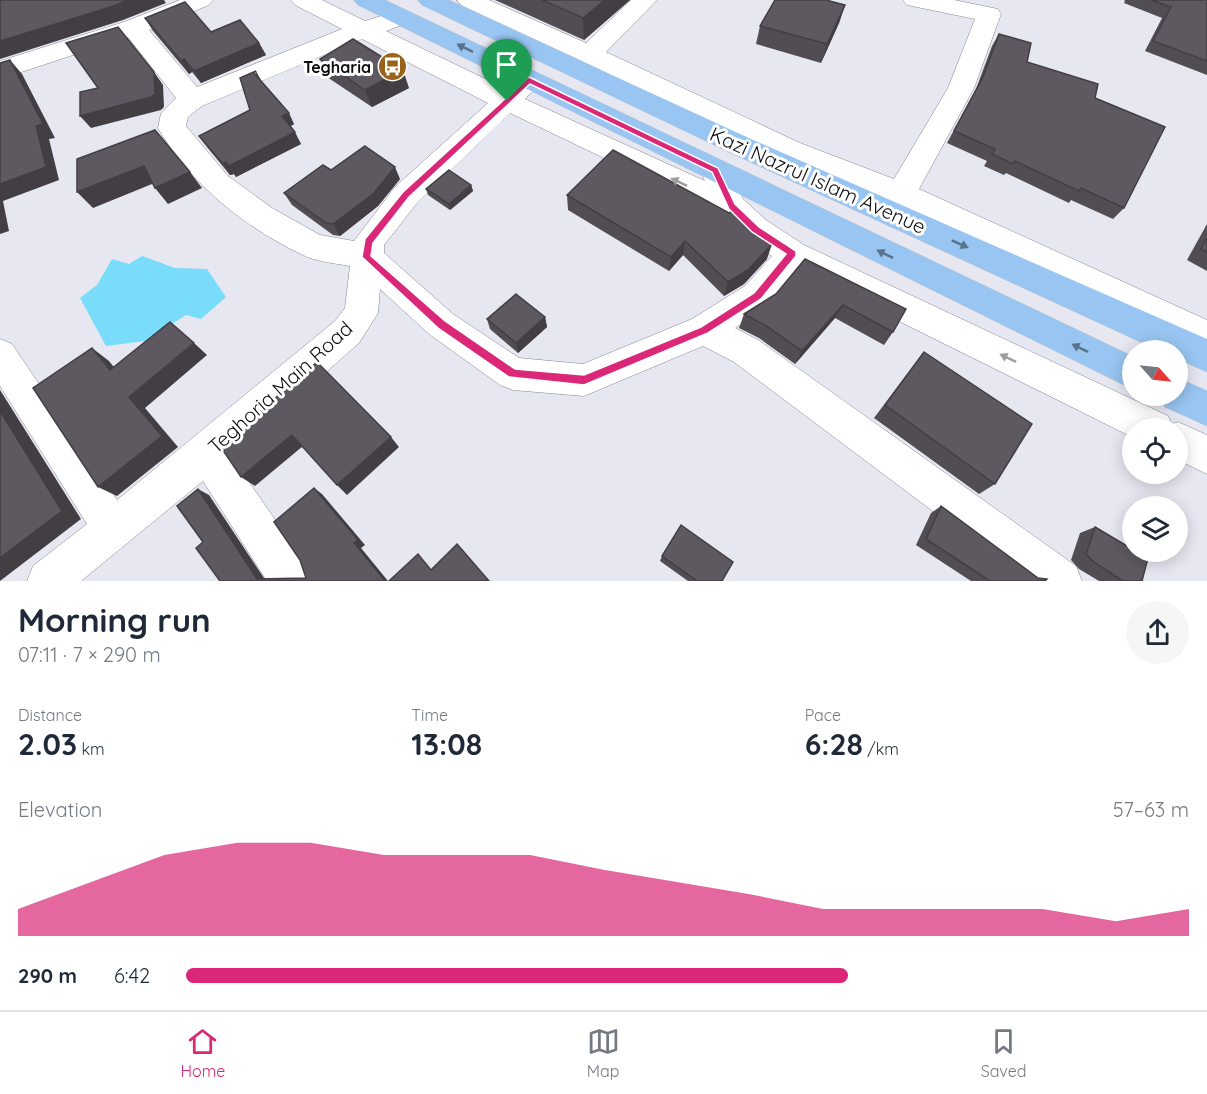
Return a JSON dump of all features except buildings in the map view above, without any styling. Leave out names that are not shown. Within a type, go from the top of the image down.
[{"type":"main road","name":"Kazi Nazrul Islam Avenue","points":[[430,0],[741,146],[1207,356]]},
{"type":"main road","name":"Kazi Nazrul Islam Avenue","points":[[364,15],[401,17],[518,91],[715,170],[1122,368]]},
{"type":"main road","points":[[1188,400],[1207,409]]},
{"type":"street","points":[[0,70],[133,27],[201,0]]},
{"type":"street","points":[[303,0],[364,15],[518,91],[732,206],[756,229],[793,254],[1132,418]]},
{"type":"street","points":[[469,0],[589,54],[790,150],[901,194],[1207,336]]},
{"type":"street","points":[[589,54],[645,0]]},
{"type":"street","points":[[901,194],[961,88],[995,7],[915,0]]},
{"type":"street","points":[[364,15],[192,99],[175,113],[172,128],[218,184],[261,216],[313,246],[367,257],[441,324],[513,374],[584,380],[704,330],[757,296],[793,254]]},
{"type":"street","points":[[133,27],[192,99]]},
{"type":"street","name":"Teghoria Main Road","points":[[48,581],[207,453],[347,332],[361,313],[369,242],[406,195],[518,91]]},
{"type":"street","points":[[715,170],[732,206]]},
{"type":"street","points":[[704,330],[746,351],[1061,581]]},
{"type":"street","points":[[0,355],[113,529]]},
{"type":"street","points":[[1188,445],[1207,455]]},
{"type":"street","points":[[207,453],[292,581]]},
{"type":"water","points":[[142,256],[175,268],[207,269],[226,297],[201,319],[186,315],[145,341],[106,346],[80,298],[97,285],[112,259],[129,264]]},
{"type":"place","name":"Tegharia","points":[[392,67]]},
{"type":"route","points":[[529,80],[715,170],[732,206],[756,229],[793,254],[757,296],[704,330],[584,380],[513,374],[441,324],[367,257],[369,242],[406,195],[507,101],[529,80]]}]
